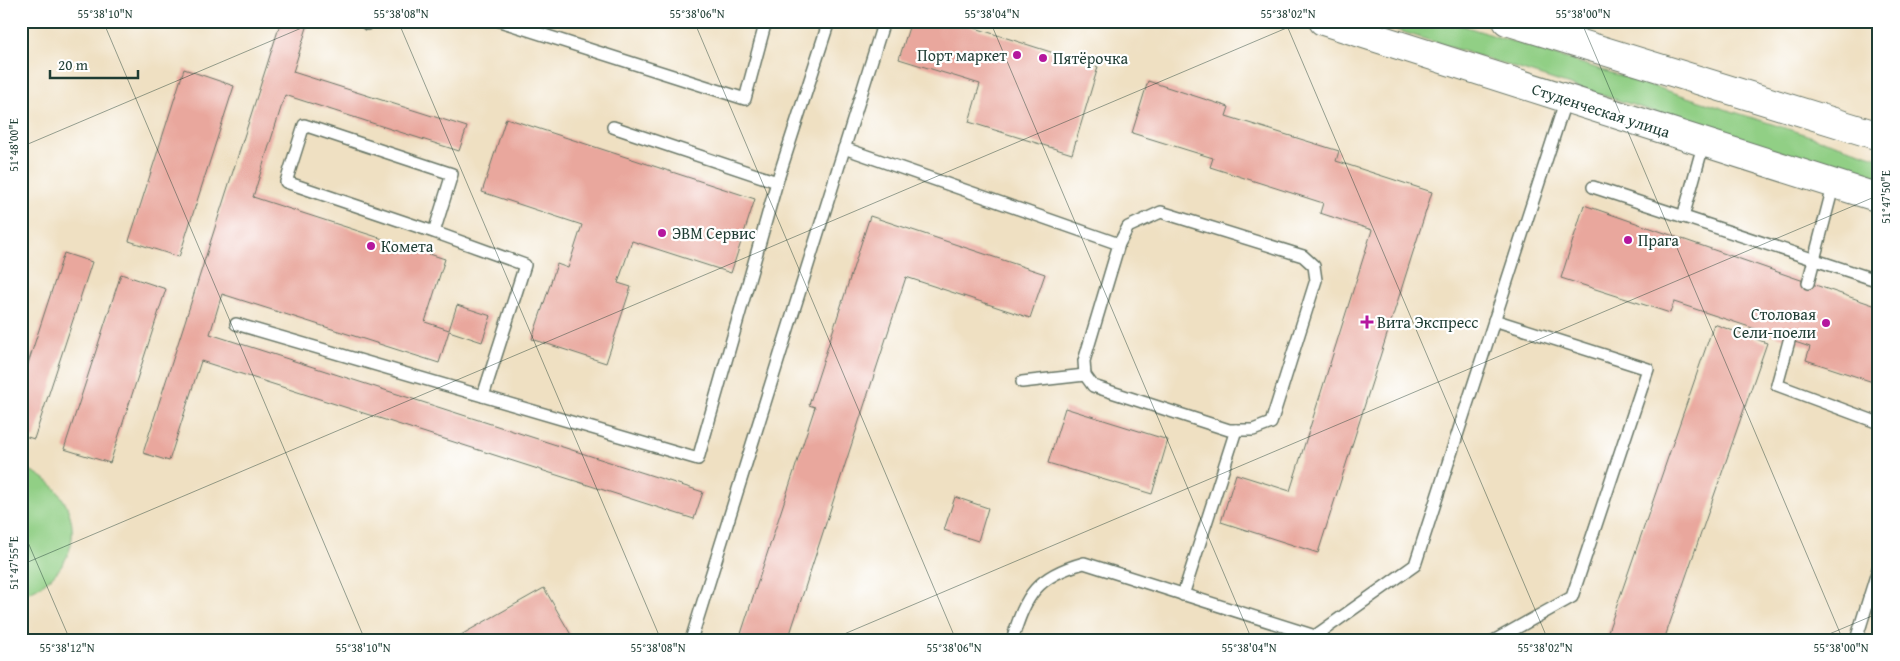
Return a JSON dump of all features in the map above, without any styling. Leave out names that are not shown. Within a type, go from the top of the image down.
[{"type":"main road","name":"Студенческая улица","points":[[1323,21],[1879,198]]},
{"type":"main road","points":[[1507,21],[1548,27],[1877,130]]},
{"type":"lane","points":[[500,21],[745,99],[766,21]]},
{"type":"lane","points":[[236,324],[698,459],[777,182],[829,21]]},
{"type":"lane","points":[[691,640],[884,21]]},
{"type":"lane","points":[[1315,636],[1415,565],[1566,99]]},
{"type":"lane","points":[[434,232],[452,174],[304,125],[286,182],[526,265],[483,396]]},
{"type":"lane","points":[[613,127],[777,182]]},
{"type":"lane","points":[[1683,217],[1704,142]]},
{"type":"lane","points":[[844,148],[1119,244]]},
{"type":"lane","points":[[1808,283],[1834,183]]},
{"type":"lane","points":[[1593,187],[1879,281]]},
{"type":"lane","points":[[1161,212],[1303,256],[1314,266],[1316,280],[1271,422],[1253,430],[1229,430],[1093,386],[1085,375],[1084,361],[1119,244],[1128,227],[1161,212]]},
{"type":"lane","points":[[1494,320],[1648,369],[1572,597],[1495,640]]},
{"type":"lane","points":[[1789,341],[1777,385],[1879,423]]},
{"type":"lane","points":[[1022,382],[1085,375]]},
{"type":"lane","points":[[1183,594],[1236,430]]},
{"type":"lane","points":[[1012,640],[1022,608],[1036,587],[1063,569],[1084,563],[1327,640]]},
{"type":"lane","points":[[1856,640],[1879,566]]},
{"type":"green space","points":[[1368,21],[1448,21],[1879,158],[1879,183]]},
{"type":"green space","points":[[21,467],[38,475],[52,485],[63,499],[70,514],[72,530],[70,546],[64,562],[45,583],[34,590],[21,594]]},
{"type":"building","points":[[281,21],[309,21],[293,72],[467,127],[459,151],[285,95],[253,197],[445,259],[425,322],[449,330],[457,305],[491,316],[482,342],[449,331],[439,363],[222,294],[210,334],[703,492],[694,519],[201,361],[169,461],[143,453]]},
{"type":"building","points":[[911,21],[953,21],[1098,67],[1072,154],[969,122],[980,84],[899,59]]},
{"type":"building","points":[[184,69],[234,86],[179,257],[129,241]]},
{"type":"building","points":[[1148,81],[1229,107],[1226,116],[1339,151],[1336,161],[1432,192],[1318,553],[1221,522],[1236,474],[1290,491],[1372,230],[1320,213],[1323,203],[1210,167],[1213,158],[1132,133]]},
{"type":"building","name":"ЭВМ Сервис","points":[[506,118],[755,199],[731,273],[632,241],[618,283],[631,287],[606,363],[532,339],[557,264],[568,268],[582,225],[482,192]]},
{"type":"building","name":"Прага","points":[[1584,205],[1879,307],[1879,384],[1806,360],[1810,347],[1674,302],[1670,313],[1561,278]]},
{"type":"building","points":[[870,216],[1045,274],[1030,318],[906,277],[788,640],[739,640],[815,407],[809,405]]},
{"type":"building","points":[[64,253],[92,262],[34,439],[21,435],[21,385]]},
{"type":"building","points":[[121,274],[166,289],[110,463],[64,449]]},
{"type":"building","points":[[1714,324],[1767,343],[1664,640],[1605,640]]},
{"type":"building","points":[[1065,408],[1168,440],[1152,494],[1048,463]]},
{"type":"building","points":[[955,497],[988,508],[978,541],[944,530]]},
{"type":"building","points":[[544,588],[574,640],[452,640]]},
{"type":"place","name":"Порт маркет","points":[[1017,55]]},
{"type":"place","name":"Пятёрочка","points":[[1043,58]]},
{"type":"place","name":"ЭВМ Сервис","points":[[662,233]]},
{"type":"place","name":"Прага","points":[[1628,240]]},
{"type":"place","name":"Комета","points":[[371,246]]},
{"type":"place","name":"Вита Экспресс","points":[[1367,322]]},
{"type":"place","name":"Столовая Сели-поели","points":[[1826,323]]}]
